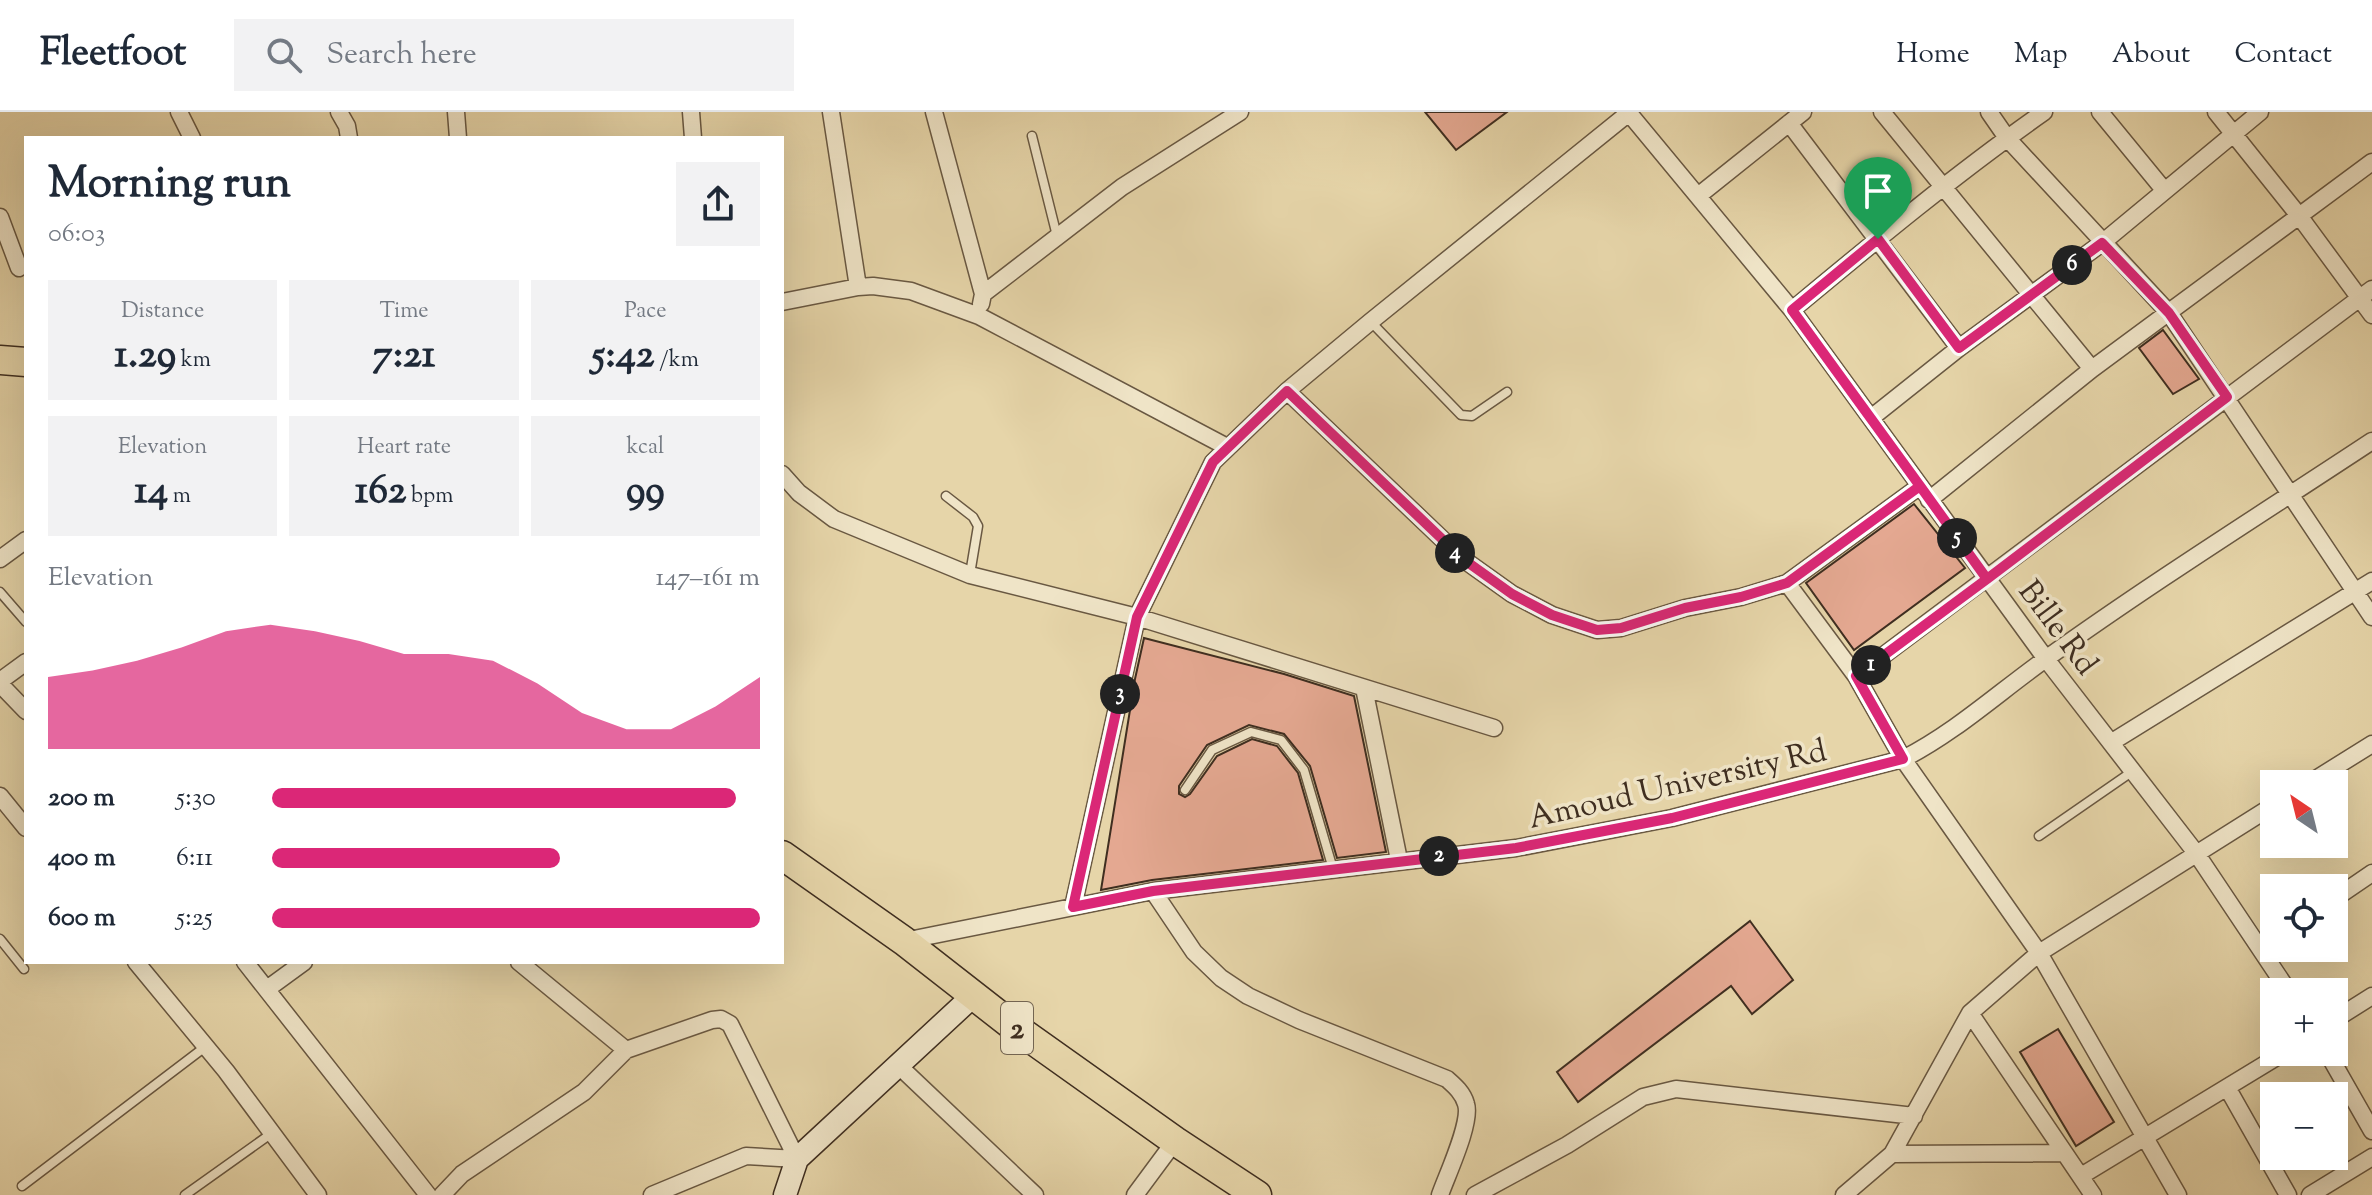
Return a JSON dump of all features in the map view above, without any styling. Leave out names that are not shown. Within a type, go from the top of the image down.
[{"type":"highway","points":[[0,360],[24,362]]},
{"type":"highway","name":"2","points":[[784,856],[904,941],[1009,1023],[1257,1195]]},
{"type":"street","points":[[179,112],[191,136]]},
{"type":"street","points":[[339,112],[349,136]]},
{"type":"street","points":[[456,112],[458,136]]},
{"type":"street","points":[[691,112],[693,136]]},
{"type":"street","points":[[831,112],[858,287]]},
{"type":"street","points":[[934,112],[983,294],[979,316]]},
{"type":"street","points":[[983,294],[1122,187],[1240,112]]},
{"type":"street","points":[[1073,907],[1137,617],[1213,462],[1287,391],[1629,112]]},
{"type":"street","name":"Bille Rd","points":[[1629,112],[1792,310],[2046,659],[2260,933]]},
{"type":"street","points":[[1882,112],[2092,369]]},
{"type":"street","points":[[1989,112],[2007,138],[2169,313],[2372,617]]},
{"type":"street","points":[[1792,310],[1878,239],[2044,112]]},
{"type":"street","points":[[2100,112],[2164,190]]},
{"type":"street","points":[[2216,112],[2366,293],[2372,315]]},
{"type":"street","points":[[1871,418],[1959,348],[2102,243],[2260,112]]},
{"type":"street","points":[[1698,196],[1796,117],[1878,239],[1959,348]]},
{"type":"street","points":[[1287,391],[1463,559],[1512,594],[1574,624],[1597,630],[1621,628],[1685,608],[1741,597],[1787,583],[1925,493],[2372,162]]},
{"type":"street","points":[[0,217],[22,272]]},
{"type":"street","points":[[0,258],[22,272]]},
{"type":"street","points":[[784,302],[858,287],[911,291],[979,316],[1227,447]]},
{"type":"street","points":[[1856,676],[2366,293]]},
{"type":"street","name":"Amoud University Rd","points":[[904,941],[1153,891],[1516,848],[1672,818],[1903,759],[1976,714],[2046,659],[2372,441]]},
{"type":"street","points":[[784,476],[799,493],[834,519],[970,575],[1137,617],[1494,728]]},
{"type":"street","points":[[0,559],[24,541]]},
{"type":"street","points":[[2112,742],[2372,581]]},
{"type":"street","points":[[1787,583],[1856,676],[1903,759],[2039,953],[2178,1195]]},
{"type":"street","points":[[24,664],[0,683],[24,709]]},
{"type":"street","points":[[1364,688],[1399,860]]},
{"type":"street","points":[[2330,770],[2372,744]]},
{"type":"street","points":[[0,796],[24,826]]},
{"type":"street","points":[[1844,1195],[1892,1154],[1970,1013],[2039,953],[2260,814]]},
{"type":"street","points":[[2348,889],[2372,873]]},
{"type":"street","points":[[1153,891],[1194,952],[1221,978],[1248,996],[1299,1020],[1447,1079],[1458,1089],[1467,1105],[1466,1120],[1440,1195]]},
{"type":"street","points":[[138,964],[318,1195]]},
{"type":"street","points":[[247,964],[428,1195]]},
{"type":"street","points":[[267,989],[301,964]]},
{"type":"street","points":[[528,965],[626,1050]]},
{"type":"street","points":[[785,1195],[797,1159],[974,995]]},
{"type":"street","points":[[2348,1011],[2372,996]]},
{"type":"street","points":[[1970,1013],[2093,1195]]},
{"type":"street","points":[[442,1195],[462,1174],[584,1092],[626,1050],[721,1019],[730,1024],[797,1159]]},
{"type":"street","points":[[899,1066],[1035,1195]]},
{"type":"street","points":[[2081,1176],[2263,1066]]},
{"type":"street","points":[[2335,1066],[2372,1131]]},
{"type":"street","points":[[1475,1195],[1567,1145],[1643,1097],[1676,1089],[1914,1116]]},
{"type":"street","points":[[2228,1089],[2288,1195]]},
{"type":"street","points":[[1135,1195],[1175,1141]]},
{"type":"street","points":[[1892,1154],[2064,1153]]},
{"type":"street","points":[[652,1195],[746,1156],[797,1159]]},
{"type":"street","points":[[2310,1195],[2372,1157]]},
{"type":"lane","points":[[1032,136],[1057,237]]},
{"type":"lane","points":[[1370,322],[1461,415],[1472,416],[1507,392]]},
{"type":"lane","points":[[946,496],[973,517],[978,526],[970,575]]},
{"type":"lane","points":[[0,592],[24,620]]},
{"type":"lane","points":[[1185,790],[1212,750],[1251,732],[1281,740],[1304,770],[1333,869]]},
{"type":"lane","points":[[2039,836],[2133,771]]},
{"type":"lane","points":[[0,939],[24,969]]},
{"type":"lane","points":[[22,1186],[205,1047]]},
{"type":"lane","points":[[185,1195],[272,1133]]},
{"type":"building","points":[[1425,112],[1507,112],[1456,150]]},
{"type":"building","points":[[2163,330],[2199,379],[2173,394],[2139,348]]},
{"type":"building","points":[[1914,504],[1965,568],[1854,650],[1806,583]]},
{"type":"building","points":[[1144,638],[1284,674],[1354,696],[1386,852],[1337,858],[1310,766],[1284,734],[1249,725],[1207,745],[1179,786],[1179,794],[1185,797],[1190,794],[1217,756],[1252,739],[1277,746],[1298,773],[1323,860],[1152,880],[1101,890]]},
{"type":"building","points":[[1750,921],[1793,980],[1752,1014],[1731,986],[1578,1102],[1557,1072]]},
{"type":"building","points":[[2058,1029],[2114,1122],[2076,1146],[2020,1052]]},
{"type":"route","points":[[1878,239],[1792,310],[1920,486],[1929,500],[1987,579],[1856,676],[1903,759],[1672,818],[1516,848],[1153,891],[1073,907],[1137,617],[1213,462],[1287,391],[1463,559],[1512,594],[1552,615],[1597,630],[1621,628],[1685,608],[1741,597],[1787,583],[1920,486],[1987,579],[2227,397],[2169,313],[2102,243],[1959,348],[1878,239]]}]
